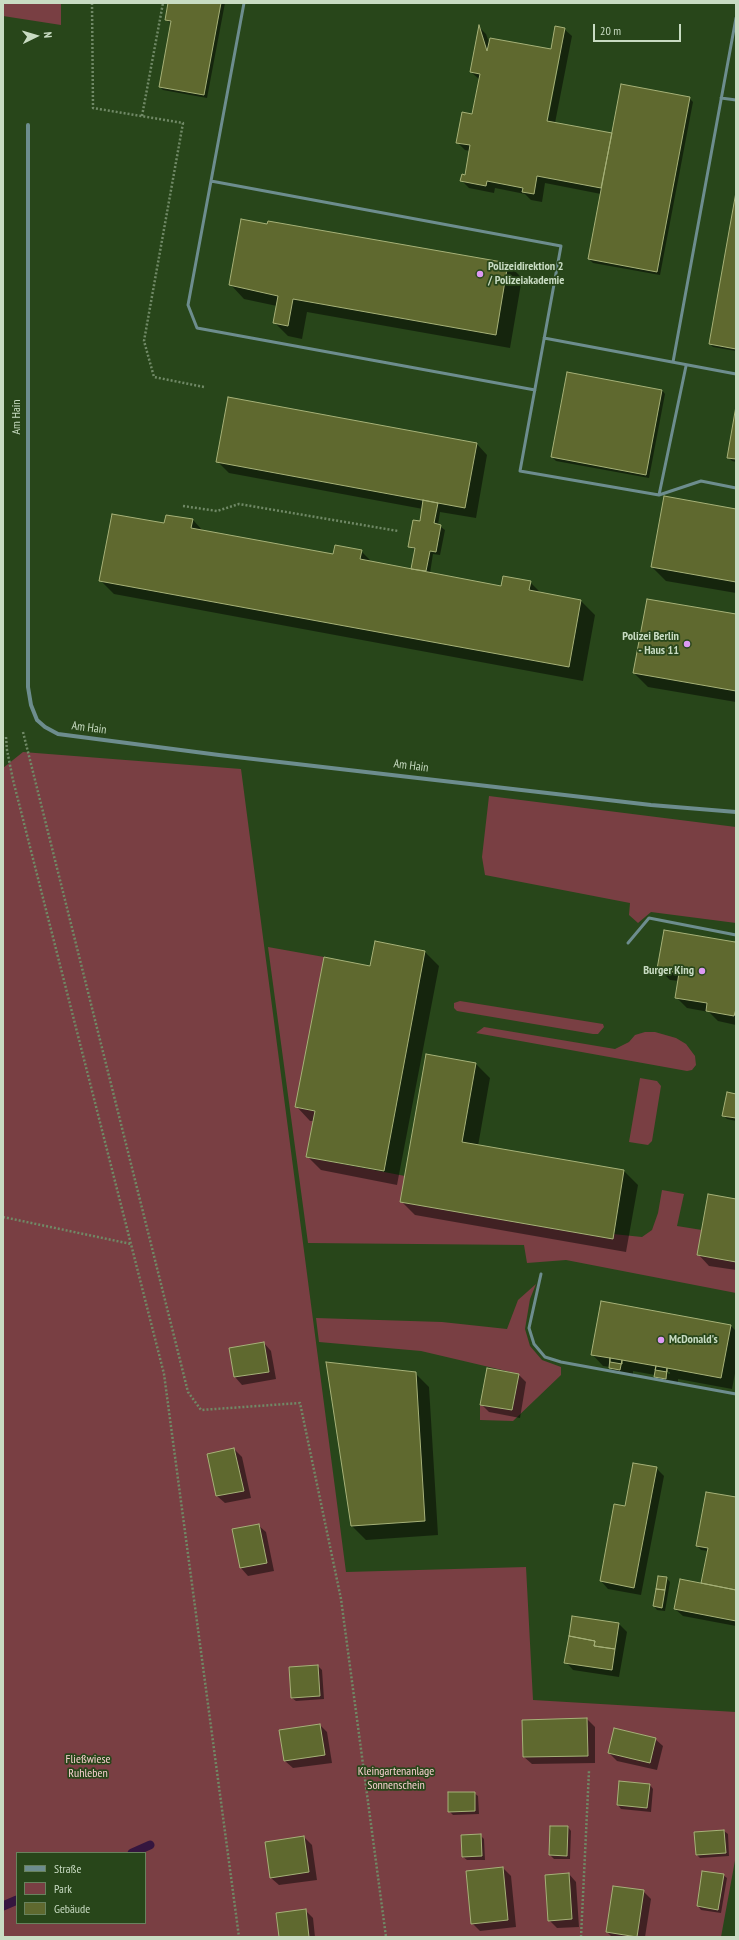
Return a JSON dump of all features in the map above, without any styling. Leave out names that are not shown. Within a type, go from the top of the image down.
[{"type":"street","name":"Am Hain","points":[[28,125],[28,687],[31,705],[37,720],[45,727],[58,734],[64,735],[219,755],[651,805],[736,812]]},
{"type":"lane","points":[[244,3],[188,305],[197,328],[534,390]]},
{"type":"lane","points":[[673,362],[736,18]]},
{"type":"lane","points":[[722,98],[736,100]]},
{"type":"lane","points":[[211,181],[561,246],[520,470],[659,495],[700,481],[736,488]]},
{"type":"lane","points":[[544,338],[673,362],[686,366],[736,374]]},
{"type":"lane","points":[[659,495],[686,366]]},
{"type":"lane","points":[[628,943],[648,918],[736,935]]},
{"type":"lane","points":[[541,1274],[529,1328],[534,1344],[545,1357],[561,1362],[736,1394]]},
{"type":"path","points":[[92,3],[93,108],[183,123],[144,341],[154,377],[204,387]]},
{"type":"path","points":[[142,116],[163,3]]},
{"type":"path","points":[[184,506],[217,511],[239,504],[398,531]]},
{"type":"path","points":[[22,730],[188,1392],[201,1410],[300,1403],[341,1599],[386,1937]]},
{"type":"path","points":[[6,737],[13,780],[164,1374],[239,1937]]},
{"type":"path","points":[[3,1217],[131,1244]]},
{"type":"path","points":[[581,1937],[589,1771]]},
{"type":"green space","points":[[3,3],[61,3],[61,25],[3,16]]},
{"type":"green space","name":"Kleingartenanlage Sonnenschein","points":[[23,752],[241,769],[346,1572],[526,1567],[533,1700],[736,1712],[736,1855],[721,1937],[3,1937],[3,768]]},
{"type":"green space","points":[[489,796],[736,827],[736,923],[651,912],[638,923],[629,915],[630,903],[485,875],[482,857]]},
{"type":"green space","points":[[268,947],[324,957],[296,1107],[315,1111],[306,1157],[405,1176],[613,1234],[642,1237],[652,1230],[658,1213],[662,1190],[684,1194],[677,1226],[702,1230],[736,1262],[736,1293],[566,1260],[527,1263],[524,1245],[308,1243]]},
{"type":"green space","points":[[460,1001],[603,1024],[604,1027],[598,1034],[593,1034],[457,1011],[454,1008],[454,1003]]},
{"type":"green space","points":[[484,1027],[615,1049],[629,1042],[635,1035],[645,1032],[655,1032],[676,1038],[686,1044],[695,1056],[696,1065],[692,1070],[687,1071],[476,1033]]},
{"type":"green space","points":[[640,1078],[657,1081],[661,1086],[652,1141],[648,1145],[629,1142]]},
{"type":"green space","points":[[536,1284],[530,1299],[525,1329],[530,1346],[542,1360],[561,1367],[561,1375],[513,1421],[480,1420],[480,1405],[512,1410],[519,1374],[421,1351],[319,1342],[316,1318],[442,1322],[507,1329],[518,1300]]},
{"type":"building","points":[[168,3],[221,3],[204,95],[159,87],[171,21],[165,20]]},
{"type":"building","points":[[479,25],[487,51],[490,38],[551,49],[555,26],[565,28],[547,121],[612,133],[601,188],[537,176],[534,194],[522,192],[523,188],[487,181],[486,186],[460,181],[462,174],[465,175],[470,145],[456,143],[462,112],[472,114],[480,74],[470,72]]},
{"type":"building","points":[[621,84],[690,97],[657,272],[588,259]]},
{"type":"building","points":[[736,192],[736,349],[709,344]]},
{"type":"building","points":[[241,219],[267,224],[268,221],[508,263],[496,335],[293,299],[288,326],[273,323],[278,296],[229,285]]},
{"type":"building","points":[[567,372],[662,390],[646,475],[551,457]]},
{"type":"building","points":[[228,397],[477,443],[465,508],[216,462]]},
{"type":"building","points":[[736,406],[736,459],[727,458]]},
{"type":"building","points":[[664,496],[736,509],[736,582],[651,567]]},
{"type":"building","points":[[423,500],[438,503],[434,523],[441,525],[436,552],[430,551],[426,571],[411,569],[415,548],[408,547],[413,520],[420,521]]},
{"type":"building","points":[[112,514],[164,523],[166,515],[193,519],[191,528],[333,554],[335,545],[362,550],[360,559],[501,586],[503,576],[531,581],[529,590],[581,600],[569,667],[99,581]]},
{"type":"building","name":"Polizei Berlin - Haus 11","points":[[647,599],[736,614],[736,691],[633,673]]},
{"type":"building","name":"Burger King","points":[[664,930],[735,942],[736,940],[736,1009],[734,1016],[706,1011],[707,1003],[675,998],[679,973],[657,969]]},
{"type":"building","points":[[375,941],[425,951],[384,1171],[306,1157],[315,1111],[295,1107],[324,957],[370,966]]},
{"type":"building","points":[[426,1054],[476,1063],[462,1142],[624,1170],[613,1239],[400,1202]]},
{"type":"building","points":[[727,1092],[736,1094],[736,1118],[722,1116]]},
{"type":"building","points":[[708,1194],[736,1199],[736,1262],[697,1255]]},
{"type":"building","name":"McDonald's","points":[[601,1301],[731,1325],[721,1378],[667,1368],[667,1372],[655,1370],[656,1366],[622,1360],[622,1364],[610,1362],[610,1358],[591,1355]]},
{"type":"building","points":[[264,1342],[269,1372],[234,1377],[229,1348]]},
{"type":"building","points":[[610,1358],[622,1360],[620,1370],[609,1368]]},
{"type":"building","points":[[326,1362],[416,1372],[425,1521],[351,1526]]},
{"type":"building","points":[[656,1366],[667,1368],[666,1379],[654,1377]]},
{"type":"building","points":[[487,1368],[519,1374],[512,1410],[480,1405]]},
{"type":"building","points":[[234,1448],[244,1491],[216,1496],[207,1454]]},
{"type":"building","points":[[633,1463],[657,1467],[634,1588],[600,1581],[614,1504],[625,1506]]},
{"type":"building","points":[[706,1492],[736,1497],[736,1590],[701,1583],[708,1548],[696,1546]]},
{"type":"building","points":[[259,1524],[267,1563],[240,1568],[232,1529]]},
{"type":"building","points":[[658,1576],[667,1577],[665,1590],[656,1589]]},
{"type":"building","points":[[680,1579],[736,1590],[736,1621],[674,1609]]},
{"type":"building","points":[[656,1589],[665,1590],[662,1608],[653,1606]]},
{"type":"building","points":[[572,1616],[619,1623],[615,1649],[594,1646],[595,1641],[569,1636]]},
{"type":"building","points":[[569,1636],[595,1641],[594,1646],[615,1649],[612,1670],[564,1663]]},
{"type":"building","points":[[318,1665],[320,1696],[291,1698],[289,1667]]},
{"type":"building","points":[[587,1718],[588,1756],[523,1757],[522,1720]]},
{"type":"building","points":[[320,1724],[325,1755],[284,1761],[279,1730]]},
{"type":"building","points":[[614,1728],[656,1738],[650,1763],[608,1753]]},
{"type":"building","points":[[619,1781],[650,1784],[647,1808],[617,1805]]},
{"type":"building","points":[[448,1792],[475,1792],[475,1811],[448,1812]]},
{"type":"building","points":[[550,1826],[568,1826],[567,1856],[549,1855]]},
{"type":"building","points":[[724,1830],[726,1853],[696,1855],[694,1832]]},
{"type":"building","points":[[481,1834],[482,1856],[462,1857],[461,1835]]},
{"type":"building","points":[[304,1836],[309,1872],[270,1878],[265,1842]]},
{"type":"building","points":[[503,1867],[508,1920],[471,1924],[466,1871]]},
{"type":"building","points":[[702,1871],[724,1874],[718,1910],[697,1906]]},
{"type":"building","points":[[569,1873],[572,1919],[548,1921],[545,1875]]},
{"type":"building","points":[[613,1886],[644,1890],[637,1937],[606,1932]]},
{"type":"building","points":[[306,1909],[309,1937],[279,1937],[276,1913]]},
{"type":"waterway","points":[[134,1852],[150,1845]]},
{"type":"waterway","points":[[3,1906],[16,1900]]},
{"type":"place","name":"Polizeidirektion 2 / Polizeiakademie","points":[[480,274]]},
{"type":"place","name":"Polizei Berlin - Haus 11","points":[[687,644]]},
{"type":"place","name":"Burger King","points":[[702,971]]},
{"type":"place","name":"McDonald's","points":[[661,1340]]},
{"type":"park label","name":"Fließwiese Ruhleben","points":[[88,1767]]}]
